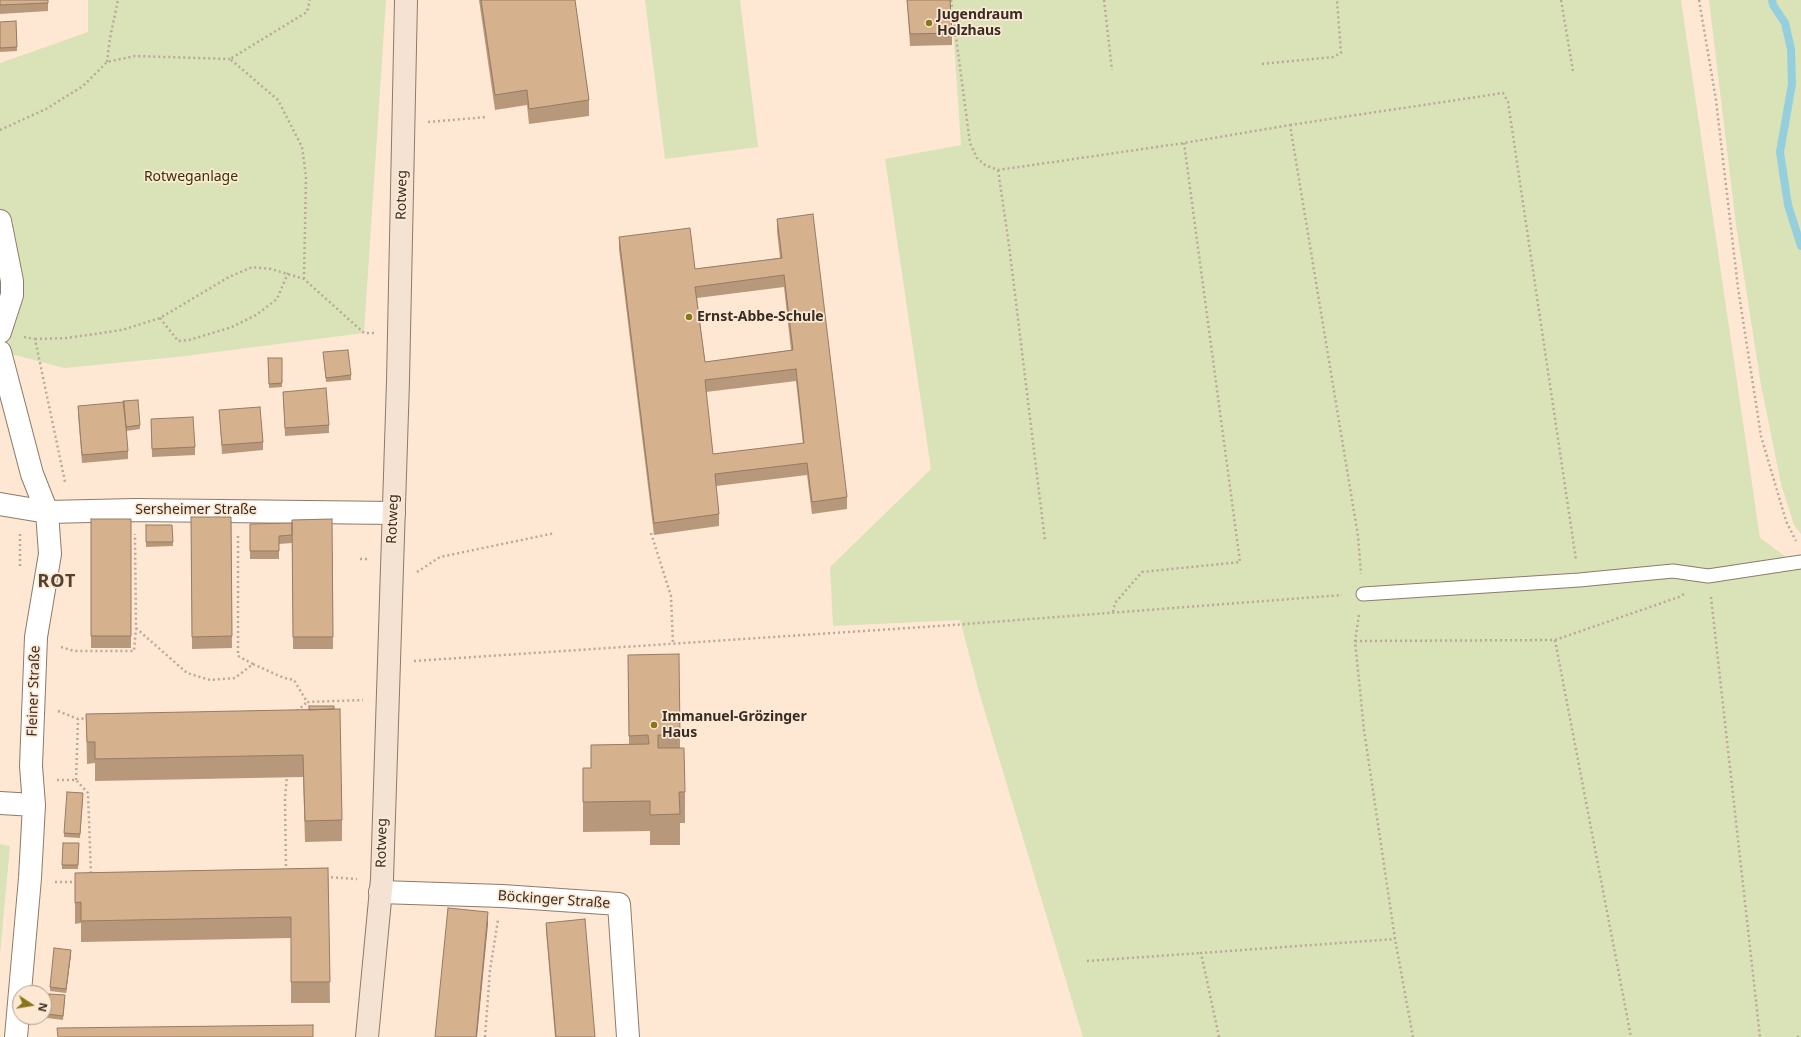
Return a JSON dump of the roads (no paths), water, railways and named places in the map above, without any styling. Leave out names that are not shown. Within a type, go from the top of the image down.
[{"type":"main road","name":"Rotweg","points":[[367,1037],[381,885],[394,514],[406,0]]},
{"type":"street","points":[[0,221],[12,281],[12,295],[0,332]]},
{"type":"street","name":"Fleiner Straße","points":[[0,352],[32,474],[47,512],[50,554],[36,637],[31,766],[34,805],[30,878],[16,1037]]},
{"type":"street","name":"Sersheimer Straße","points":[[0,504],[47,512],[239,510],[394,514]]},
{"type":"street","points":[[0,803],[34,805]]},
{"type":"street","name":"Böckinger Straße","points":[[381,885],[502,896],[619,904],[628,1037]]},
{"type":"lane","points":[[1363,594],[1579,580],[1673,571],[1708,576],[1801,562]]},
{"type":"waterway","points":[[1772,0],[1773,5],[1785,23],[1791,49],[1792,84],[1780,152],[1788,205],[1801,246]]},
{"type":"place","name":"Jugendraum Holzhaus","points":[[929,23]]},
{"type":"place","name":"Ernst-Abbe-Schule","points":[[689,317]]},
{"type":"place","name":"Immanuel-Grözinger Haus","points":[[654,725]]},
{"type":"district","name":"ROT","points":[[57,582]]},
{"type":"park label","name":"Rotweganlage","points":[[191,177]]}]
